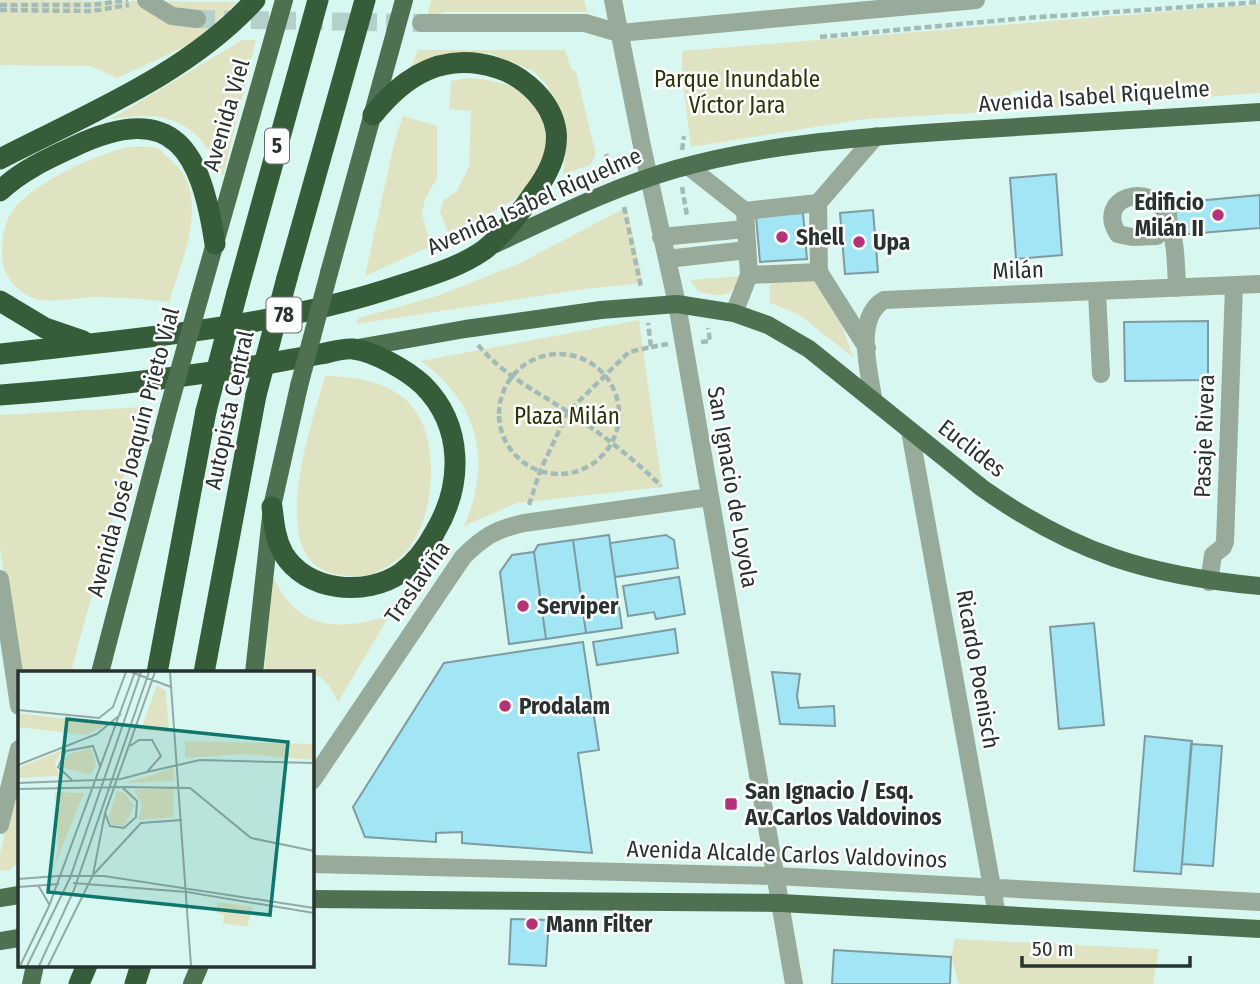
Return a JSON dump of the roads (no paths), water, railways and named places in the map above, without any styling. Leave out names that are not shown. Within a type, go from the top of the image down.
[{"type":"highway","points":[[0,159],[180,64],[222,33],[255,0]]},
{"type":"highway","name":"Autopista Central","points":[[157,671],[206,411],[318,0]]},
{"type":"highway","name":"Autopista Central","points":[[204,671],[256,395],[365,0]]},
{"type":"highway","points":[[373,115],[406,81],[423,71],[446,65],[475,64],[501,69],[524,82],[537,94],[554,124],[556,141],[552,161],[523,209],[485,249]]},
{"type":"highway","points":[[0,191],[29,169],[98,136],[133,129],[153,131],[172,138],[194,162],[208,200],[215,244]]},
{"type":"highway","name":"Avenida Isabel Riquelme","points":[[0,354],[199,329],[343,303],[427,276],[485,249]]},
{"type":"highway","points":[[0,301],[45,328],[92,344]]},
{"type":"highway","points":[[272,506],[276,536],[285,556],[307,576],[338,587],[369,586],[400,574],[422,552],[440,523],[451,496],[456,471],[453,439],[446,419],[430,393],[414,378],[393,365],[352,349]]},
{"type":"highway","name":"78","points":[[0,395],[186,376],[352,349]]},
{"type":"highway","points":[[79,984],[86,967]]},
{"type":"highway","points":[[135,984],[140,967]]},
{"type":"main road","name":"Avenida Viel","points":[[215,244],[284,0]]},
{"type":"main road","points":[[254,671],[272,506],[299,386],[404,0]]},
{"type":"main road","name":"Avenida Isabel Riquelme","points":[[485,249],[648,177],[773,149],[876,136],[1260,112]]},
{"type":"main road","name":"Avenida José Joaquín Prieto Vial","points":[[101,671],[169,407],[215,244]]},
{"type":"main road","points":[[352,349],[544,317],[677,304]]},
{"type":"main road","name":"Euclides","points":[[677,304],[734,313],[790,336],[873,398],[910,431],[998,499],[1056,534],[1083,547],[1137,566],[1209,582],[1260,586]]},
{"type":"main road","points":[[0,898],[18,895]]},
{"type":"main road","points":[[313,899],[781,903],[1260,929]]},
{"type":"main road","points":[[0,941],[18,938]]},
{"type":"main road","points":[[192,984],[199,967]]},
{"type":"street","points":[[147,0],[172,16],[197,19]]},
{"type":"street","name":"San Ignacio de Loyola","points":[[613,0],[648,177],[677,304],[794,984]]},
{"type":"street","points":[[421,23],[585,23],[619,33],[976,0]]},
{"type":"street","points":[[867,348],[818,272],[818,203],[876,136]]},
{"type":"street","points":[[688,166],[745,211],[818,203]]},
{"type":"street","points":[[1157,236],[1132,237],[1118,234],[1112,224],[1112,215],[1120,201],[1128,196],[1144,196],[1157,203],[1166,214],[1172,239],[1177,288]]},
{"type":"street","points":[[734,313],[749,275],[745,211]]},
{"type":"street","points":[[662,237],[745,229]]},
{"type":"street","points":[[667,259],[747,250]]},
{"type":"street","points":[[749,275],[818,272]]},
{"type":"street","name":"Milán","points":[[873,398],[867,348],[871,312],[884,299],[1260,284]]},
{"type":"street","name":"Pasaje Rivera","points":[[1209,582],[1213,555],[1226,542],[1234,286]]},
{"type":"street","points":[[1097,292],[1101,374]]},
{"type":"street","name":"Ricardo Poenisch","points":[[910,431],[997,915]]},
{"type":"street","name":"Traslaviña","points":[[313,780],[463,557],[479,541],[500,528],[524,523],[710,497]]},
{"type":"street","points":[[1,588],[18,699]]},
{"type":"street","points":[[0,825],[18,753]]},
{"type":"street","name":"Avenida Alcalde Carlos Valdovinos","points":[[313,864],[776,876],[1260,902]]},
{"type":"tunnel","points":[[197,19],[421,23]]},
{"type":"place","name":"Edificio Milán II","points":[[1218,215]]},
{"type":"place","name":"Shell","points":[[782,237]]},
{"type":"place","name":"Upa","points":[[859,242]]},
{"type":"place","name":"Serviper","points":[[523,606]]},
{"type":"place","name":"Prodalam","points":[[505,706]]},
{"type":"place","name":"San Ignacio / Esq. Av.Carlos Valdovinos","points":[[731,804]]},
{"type":"place","name":"Mann Filter","points":[[532,924]]},
{"type":"park label","name":"Parque Inundable Víctor Jara","points":[[737,92]]},
{"type":"park label","name":"Plaza Milán","points":[[567,416]]}]
